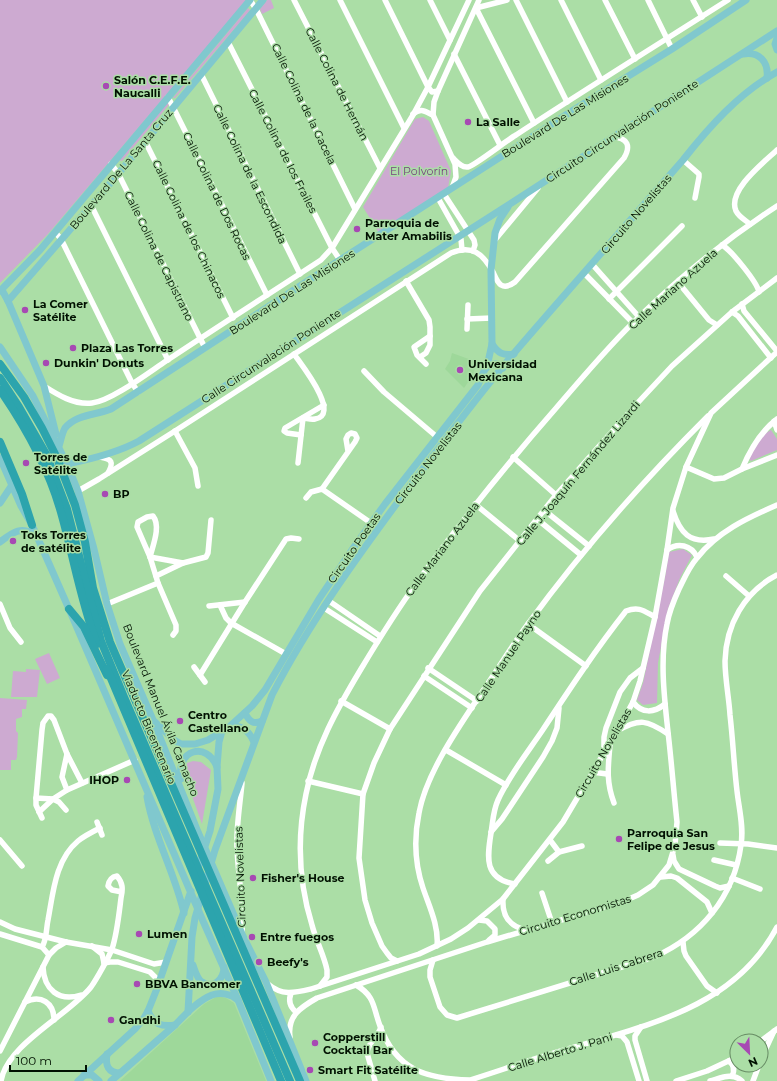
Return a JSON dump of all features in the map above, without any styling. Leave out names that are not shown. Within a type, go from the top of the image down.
[{"type":"highway","name":"Boulevard Manuel Ávila Camacho","points":[[0,364],[24,398],[42,428],[57,458],[75,505],[85,542],[93,588],[110,642],[197,842],[216,881],[300,1081]]},
{"type":"highway","name":"Viaducto Bicentenario","points":[[0,378],[19,407],[46,454],[67,509],[101,641],[290,1081]]},
{"type":"highway","points":[[0,390],[17,416],[37,452],[52,486],[62,515],[82,601],[96,641],[116,692],[281,1081]]},
{"type":"highway","points":[[0,442],[22,494],[32,525]]},
{"type":"highway","points":[[69,609],[84,627],[116,692]]},
{"type":"main road","name":"Boulevard De La Santa Cruz","points":[[1,290],[55,232],[250,0]]},
{"type":"main road","name":"Boulevard De La Santa Cruz","points":[[8,301],[91,205],[263,0]]},
{"type":"main road","name":"Boulevard De Las Misiones","points":[[59,446],[63,432],[70,423],[77,419],[112,410],[340,260],[672,49],[746,0]]},
{"type":"main road","name":"Circuito Circunvalación Poniente","points":[[467,231],[777,31]]},
{"type":"main road","points":[[777,38],[775,44],[777,50]]},
{"type":"main road","points":[[740,55],[750,53],[763,58],[767,65],[767,78]]},
{"type":"main road","name":"Circuito Novelistas","points":[[242,779],[272,695],[282,676],[365,546],[444,442],[514,354],[683,160],[706,130],[735,103],[777,72]]},
{"type":"main road","name":"Circuito Poetas","points":[[153,720],[174,740],[181,744],[195,744],[202,742],[226,729],[245,713],[265,690],[324,592],[371,524],[478,385],[485,369],[492,344],[491,270],[495,233],[500,219],[512,202]]},
{"type":"main road","name":"Calle Circunvalación Poniente","points":[[67,464],[99,457],[121,450],[139,440],[467,231]]},
{"type":"main road","points":[[1,290],[8,301],[44,386],[59,446]]},
{"type":"main road","points":[[492,344],[500,353],[504,355],[514,354]]},
{"type":"main road","name":"Boulevard Manuel Ávila Camacho","points":[[0,347],[33,396],[67,464],[78,491],[107,604],[120,644],[182,789],[216,881],[266,982],[306,1081]]},
{"type":"main road","points":[[485,369],[494,364],[500,365],[503,368]]},
{"type":"main road","points":[[0,458],[3,472],[12,485],[37,536],[203,920],[224,965],[271,1081]]},
{"type":"main road","points":[[0,503],[12,485]]},
{"type":"main road","points":[[0,542],[20,530],[26,530],[37,536]]},
{"type":"main road","points":[[245,713],[251,722],[256,723],[262,721]]},
{"type":"main road","points":[[78,1081],[135,1030],[148,1011],[184,913],[210,831],[218,789],[217,767],[219,742],[226,729],[235,726],[245,728],[250,733],[254,742]]},
{"type":"main road","points":[[182,789],[180,767],[188,754],[203,752],[211,757],[217,767]]},
{"type":"main road","points":[[188,1012],[192,961],[192,937],[195,918],[215,850],[242,779]]},
{"type":"main road","points":[[144,783],[150,813],[179,892],[184,913]]},
{"type":"main road","points":[[192,961],[198,978],[201,982],[207,984],[213,984],[222,978],[224,965]]},
{"type":"main road","points":[[111,1081],[202,1001],[216,994],[227,994],[238,1000]]},
{"type":"main road","points":[[148,1011],[153,1021],[159,1025],[175,1025]]},
{"type":"main road","points":[[107,1054],[106,1064],[109,1069],[114,1073],[120,1073]]},
{"type":"main road","points":[[84,1075],[92,1075],[99,1081]]},
{"type":"street","name":"Calle Colina de la Gacela","points":[[250,0],[256,9],[356,209]]},
{"type":"street","name":"Calle Colina de Hernán","points":[[294,0],[380,168]]},
{"type":"street","points":[[340,0],[404,128]]},
{"type":"street","points":[[385,0],[428,87],[432,92],[438,90]]},
{"type":"street","points":[[430,0],[450,40]]},
{"type":"street","name":"Boulevard De Las Misiones","points":[[44,386],[57,394],[72,400],[91,403],[107,398],[321,260],[332,248],[413,115],[428,87],[469,0]]},
{"type":"street","points":[[452,189],[455,183],[456,170],[453,158],[433,115],[434,102],[479,0]]},
{"type":"street","points":[[476,8],[506,0]]},
{"type":"street","points":[[516,0],[567,102]]},
{"type":"street","points":[[561,0],[601,80]]},
{"type":"street","points":[[605,0],[635,59]]},
{"type":"street","points":[[648,0],[672,49]]},
{"type":"street","points":[[693,0],[702,17]]},
{"type":"street","name":"Boulevard De Las Misiones","points":[[453,158],[461,165],[468,167],[474,164],[534,123],[728,0]]},
{"type":"street","points":[[476,8],[534,123]]},
{"type":"street","name":"Calle Colina de los Frailes","points":[[228,42],[332,248],[340,260]]},
{"type":"street","points":[[454,54],[500,145]]},
{"type":"street","name":"Calle Colina de la Escondida","points":[[201,74],[300,274]]},
{"type":"street","name":"Calle Colina de Dos Rocas","points":[[168,97],[267,295]]},
{"type":"street","points":[[413,115],[422,110],[433,115]]},
{"type":"street","points":[[78,491],[108,474],[451,253],[462,250],[478,253],[484,258],[498,282],[502,286],[508,286],[516,282],[624,158],[628,152],[627,143],[623,139],[613,137]]},
{"type":"street","name":"Calle Colina de los Chinacos","points":[[145,141],[233,318]]},
{"type":"street","points":[[750,224],[741,218],[737,212],[734,201],[736,195],[743,184],[777,150]]},
{"type":"street","points":[[683,160],[699,175],[695,198]]},
{"type":"street","name":"Calle Colina de Capistrano","points":[[111,164],[118,173],[205,348]]},
{"type":"street","points":[[494,240],[542,183]]},
{"type":"street","points":[[441,196],[474,240],[475,245],[473,251]]},
{"type":"street","points":[[441,196],[459,236],[462,244],[462,250]]},
{"type":"street","points":[[91,205],[168,360]]},
{"type":"street","name":"Calle Mariano Azuela","points":[[320,986],[327,977],[327,970],[308,912],[302,881],[302,825],[305,797],[314,760],[322,739],[341,701],[380,636],[445,543],[514,457],[589,370],[639,317],[679,280],[722,245],[777,206]]},
{"type":"street","points":[[609,299],[682,226]]},
{"type":"street","points":[[55,232],[61,239],[132,383],[138,392]]},
{"type":"street","points":[[722,245],[729,250],[756,284],[759,292]]},
{"type":"street","points":[[592,264],[639,317]]},
{"type":"street","points":[[584,273],[633,323]]},
{"type":"street","name":"Calle J. Joaquín Fernández Lizardi","points":[[397,961],[391,958],[382,946],[372,923],[365,900],[359,858],[363,794],[374,763],[390,729],[428,668],[480,591],[556,495],[651,388],[693,346],[732,312],[777,278]]},
{"type":"street","points":[[679,280],[682,286],[710,320],[717,325]]},
{"type":"street","points":[[406,281],[428,320],[430,336],[428,350],[420,357]]},
{"type":"street","points":[[742,304],[744,311],[777,352]]},
{"type":"street","points":[[467,329],[468,305]]},
{"type":"street","points":[[732,312],[738,316],[770,358],[777,360]]},
{"type":"street","points":[[467,319],[492,318]]},
{"type":"street","points":[[426,364],[415,351],[414,347],[430,336]]},
{"type":"street","name":"Circuito Novelistas","points":[[266,982],[279,992],[291,993],[311,989],[419,954],[437,946],[479,920],[503,899],[563,822],[610,744],[633,702],[644,668],[655,617],[673,508],[686,467],[711,413],[777,352]]},
{"type":"street","points":[[294,354],[322,396],[324,405],[323,413],[320,418],[315,420],[303,418]]},
{"type":"street","points":[[270,356],[276,366]]},
{"type":"street","points":[[364,371],[384,392],[437,437]]},
{"type":"street","points":[[91,403],[94,414]]},
{"type":"street","points":[[301,435],[287,433],[284,431],[285,428],[324,405]]},
{"type":"street","name":"Calle Manuel Payno","points":[[437,946],[437,931],[420,876],[416,842],[419,813],[427,786],[446,750],[472,708],[528,624],[581,555],[673,452],[711,413]]},
{"type":"street","points":[[298,463],[303,418]]},
{"type":"street","points":[[742,469],[756,442],[775,420]]},
{"type":"street","points":[[775,420],[777,430]]},
{"type":"street","points":[[175,430],[195,468],[198,486]]},
{"type":"street","points":[[306,498],[311,492],[319,490],[348,451],[357,438],[355,434],[351,433],[346,439],[348,451]]},
{"type":"street","points":[[686,467],[719,480],[777,455]]},
{"type":"street","points":[[99,457],[108,458],[111,461],[112,466],[108,474]]},
{"type":"street","points":[[514,457],[556,495]]},
{"type":"street","points":[[319,490],[371,524]]},
{"type":"street","points":[[476,504],[520,541]]},
{"type":"street","name":"Circuito Economistas","points":[[296,1012],[318,998],[356,985],[487,942],[630,898],[643,892],[661,877],[669,865],[673,855],[677,835],[665,704],[663,656],[667,624],[672,606],[683,580],[697,557],[716,539],[746,519],[777,506]]},
{"type":"street","points":[[673,508],[679,527],[690,537],[698,541],[716,539]]},
{"type":"street","points":[[544,510],[589,546]]},
{"type":"street","points":[[150,557],[157,527],[156,520],[153,516],[142,519],[138,522],[137,527],[176,625],[176,630],[173,635]]},
{"type":"street","points":[[536,519],[581,555]]},
{"type":"street","points":[[156,576],[183,563],[206,557],[208,553],[211,520]]},
{"type":"street","points":[[200,675],[231,623],[286,539],[299,539]]},
{"type":"street","points":[[667,550],[674,546],[682,546],[689,548],[697,557]]},
{"type":"street","points":[[150,557],[183,563]]},
{"type":"street","name":"Calle Luis Cabrera","points":[[433,960],[430,970],[430,977],[440,1007],[451,1018],[456,1018],[654,957],[683,942],[712,913],[729,886],[736,866],[741,844],[742,818],[737,791],[725,662],[728,639],[732,623],[749,596],[756,589],[777,575]]},
{"type":"street","points":[[726,576],[749,596]]},
{"type":"street","points":[[107,604],[158,583]]},
{"type":"street","points":[[329,601],[380,636]]},
{"type":"street","points":[[209,606],[245,602]]},
{"type":"street","points":[[220,605],[226,618],[231,623],[286,654]]},
{"type":"street","points":[[1,608],[10,628],[21,642]]},
{"type":"street","points":[[324,608],[377,642]]},
{"type":"street","points":[[515,884],[501,881],[495,875],[488,859],[494,812],[506,785],[586,666],[626,611],[634,608],[641,609],[655,617]]},
{"type":"street","points":[[0,620],[7,621]]},
{"type":"street","points":[[528,624],[586,666]]},
{"type":"street","points":[[194,667],[205,682]]},
{"type":"street","points":[[428,668],[477,701]]},
{"type":"street","points":[[604,753],[604,737],[606,728],[620,692],[630,678],[644,668]]},
{"type":"street","points":[[424,676],[472,708]]},
{"type":"street","points":[[341,701],[390,729]]},
{"type":"street","points":[[633,702],[637,707],[646,711],[657,709],[665,704]]},
{"type":"street","points":[[491,832],[502,819],[552,741],[557,728],[559,706]]},
{"type":"street","points":[[42,818],[36,805],[36,798],[43,723],[48,716],[51,716],[54,720],[67,754],[82,783]]},
{"type":"street","points":[[617,731],[630,724],[644,722],[657,727],[668,734]]},
{"type":"street","points":[[610,744],[607,774],[610,792],[614,803]]},
{"type":"street","points":[[446,750],[506,785]]},
{"type":"street","points":[[66,790],[62,777],[67,754]]},
{"type":"street","points":[[39,812],[53,799],[66,790],[134,760]]},
{"type":"street","points":[[592,772],[607,774]]},
{"type":"street","name":"Circuito Novelistas","points":[[242,779],[237,846],[243,910],[242,934]]},
{"type":"street","points":[[308,781],[363,794]]},
{"type":"street","points":[[36,798],[53,799],[59,802],[66,810]]},
{"type":"street","points":[[97,822],[102,835]]},
{"type":"street","points":[[42,948],[59,868],[64,858],[78,841],[100,828]]},
{"type":"street","points":[[0,840],[22,866]]},
{"type":"street","points":[[550,840],[559,852]]},
{"type":"street","points":[[720,843],[748,844],[777,848]]},
{"type":"street","points":[[548,861],[559,852],[582,846]]},
{"type":"street","points":[[673,855],[676,866],[685,873],[720,888],[729,886]]},
{"type":"street","points":[[714,860],[736,866]]},
{"type":"street","points":[[1,1081],[8,1065],[22,1047],[84,994],[93,984],[112,950],[122,892],[121,880],[117,876],[112,877],[108,881],[108,886],[112,890],[122,892]]},
{"type":"street","points":[[661,877],[671,876],[677,878],[707,902],[712,913]]},
{"type":"street","points":[[732,878],[760,889]]},
{"type":"street","points":[[542,893],[552,923]]},
{"type":"street","points":[[503,899],[503,910],[508,920],[515,927],[526,930]]},
{"type":"street","points":[[479,920],[487,921],[495,929],[495,935],[487,942]]},
{"type":"street","points":[[0,922],[15,929],[66,942],[112,950],[154,964],[166,962]]},
{"type":"street","name":"Calle Alberto J. Pani","points":[[356,985],[369,994],[381,1027],[394,1052],[404,1062],[415,1070],[436,1078],[469,1081],[642,1027],[690,1008],[717,993],[749,966],[762,951],[777,927]]},
{"type":"street","points":[[0,934],[42,948],[49,955]]},
{"type":"street","points":[[0,1051],[49,955],[56,948],[66,942]]},
{"type":"street","points":[[683,942],[686,956],[707,986],[717,993]]},
{"type":"street","points":[[92,946],[102,954],[104,963]]},
{"type":"street","points":[[104,963],[118,962],[150,972],[156,978],[158,984]]},
{"type":"street","points":[[43,967],[46,982],[54,992],[68,998],[84,994]]},
{"type":"street","points":[[291,993],[289,998],[290,1004],[296,1012],[291,1023],[289,1033],[291,1045]]},
{"type":"street","points":[[25,1002],[35,999],[42,999],[47,1002],[53,1010],[54,1020]]},
{"type":"street","points":[[375,1081],[367,1052],[381,1027]]},
{"type":"street","points":[[642,1027],[635,1036],[634,1040],[647,1081]]},
{"type":"street","points":[[769,1044],[776,1030]]},
{"type":"street","points":[[616,1035],[625,1038],[639,1081]]},
{"type":"street","points":[[676,1081],[707,1071],[729,1061]]},
{"type":"street","points":[[710,1081],[732,1076],[742,1081]]},
{"type":"shaded area","name":"Universidad Mexicana","points":[[452,353],[477,362],[473,375],[464,388],[445,369],[450,361]]},
{"type":"shaded area","points":[[218,996],[226,998],[234,1003],[266,1081],[120,1081],[204,1004]]},
{"type":"green space","points":[[0,0],[247,0],[48,234],[0,283]]},
{"type":"green space","points":[[267,0],[271,0],[274,8],[262,14],[260,9]]},
{"type":"green space","points":[[248,8],[250,10],[248,13],[175,98],[173,98]]},
{"type":"green space","points":[[167,102],[169,104],[168,106],[122,161],[119,160]]},
{"type":"green space","name":"El Polvorín","points":[[423,117],[429,121],[451,171],[448,188],[379,233],[363,207],[415,119]]},
{"type":"green space","points":[[771,430],[777,439],[777,450],[751,461],[749,458],[761,436]]},
{"type":"green space","points":[[683,549],[692,555],[680,578],[668,609],[658,663],[657,703],[643,705],[637,700],[643,683],[669,552]]},
{"type":"green space","points":[[49,653],[60,678],[47,684],[35,659]]},
{"type":"green space","points":[[26,669],[40,670],[37,697],[11,697],[13,671],[26,672]]},
{"type":"green space","points":[[0,698],[27,700],[26,709],[22,709],[22,717],[16,719],[16,731],[18,733],[17,757],[16,760],[11,760],[11,770],[0,770]]},
{"type":"green space","points":[[193,761],[201,762],[211,770],[202,824],[186,779],[187,763]]},
{"type":"place","name":"Salón C.E.F.E. Naucalli","points":[[106,86]]},
{"type":"place","name":"La Salle","points":[[468,122]]},
{"type":"place","name":"Parroquia de Mater Amabilis","points":[[357,229]]},
{"type":"place","name":"La Comer Satélite","points":[[25,310]]},
{"type":"place","name":"Plaza Las Torres","points":[[73,348]]},
{"type":"place","name":"Dunkin' Donuts","points":[[46,363]]},
{"type":"place","name":"Universidad Mexicana","points":[[460,370]]},
{"type":"place","name":"Torres de Satélite","points":[[26,463]]},
{"type":"place","name":"BP","points":[[105,494]]},
{"type":"place","name":"Toks Torres de satélite","points":[[13,541]]},
{"type":"place","name":"Centro Castellano","points":[[180,721]]},
{"type":"place","name":"IHOP","points":[[127,780]]},
{"type":"place","name":"Parroquia San Felipe de Jesus","points":[[619,839]]},
{"type":"place","name":"Fisher's House","points":[[253,878]]},
{"type":"place","name":"Lumen","points":[[139,934]]},
{"type":"place","name":"Entre fuegos","points":[[252,937]]},
{"type":"place","name":"Beefy's","points":[[259,962]]},
{"type":"place","name":"BBVA Bancomer","points":[[137,984]]},
{"type":"place","name":"Gandhi","points":[[111,1020]]},
{"type":"place","name":"Copperstill Cocktail Bar","points":[[315,1043]]},
{"type":"place","name":"Smart Fit Satélite","points":[[310,1070]]}]
